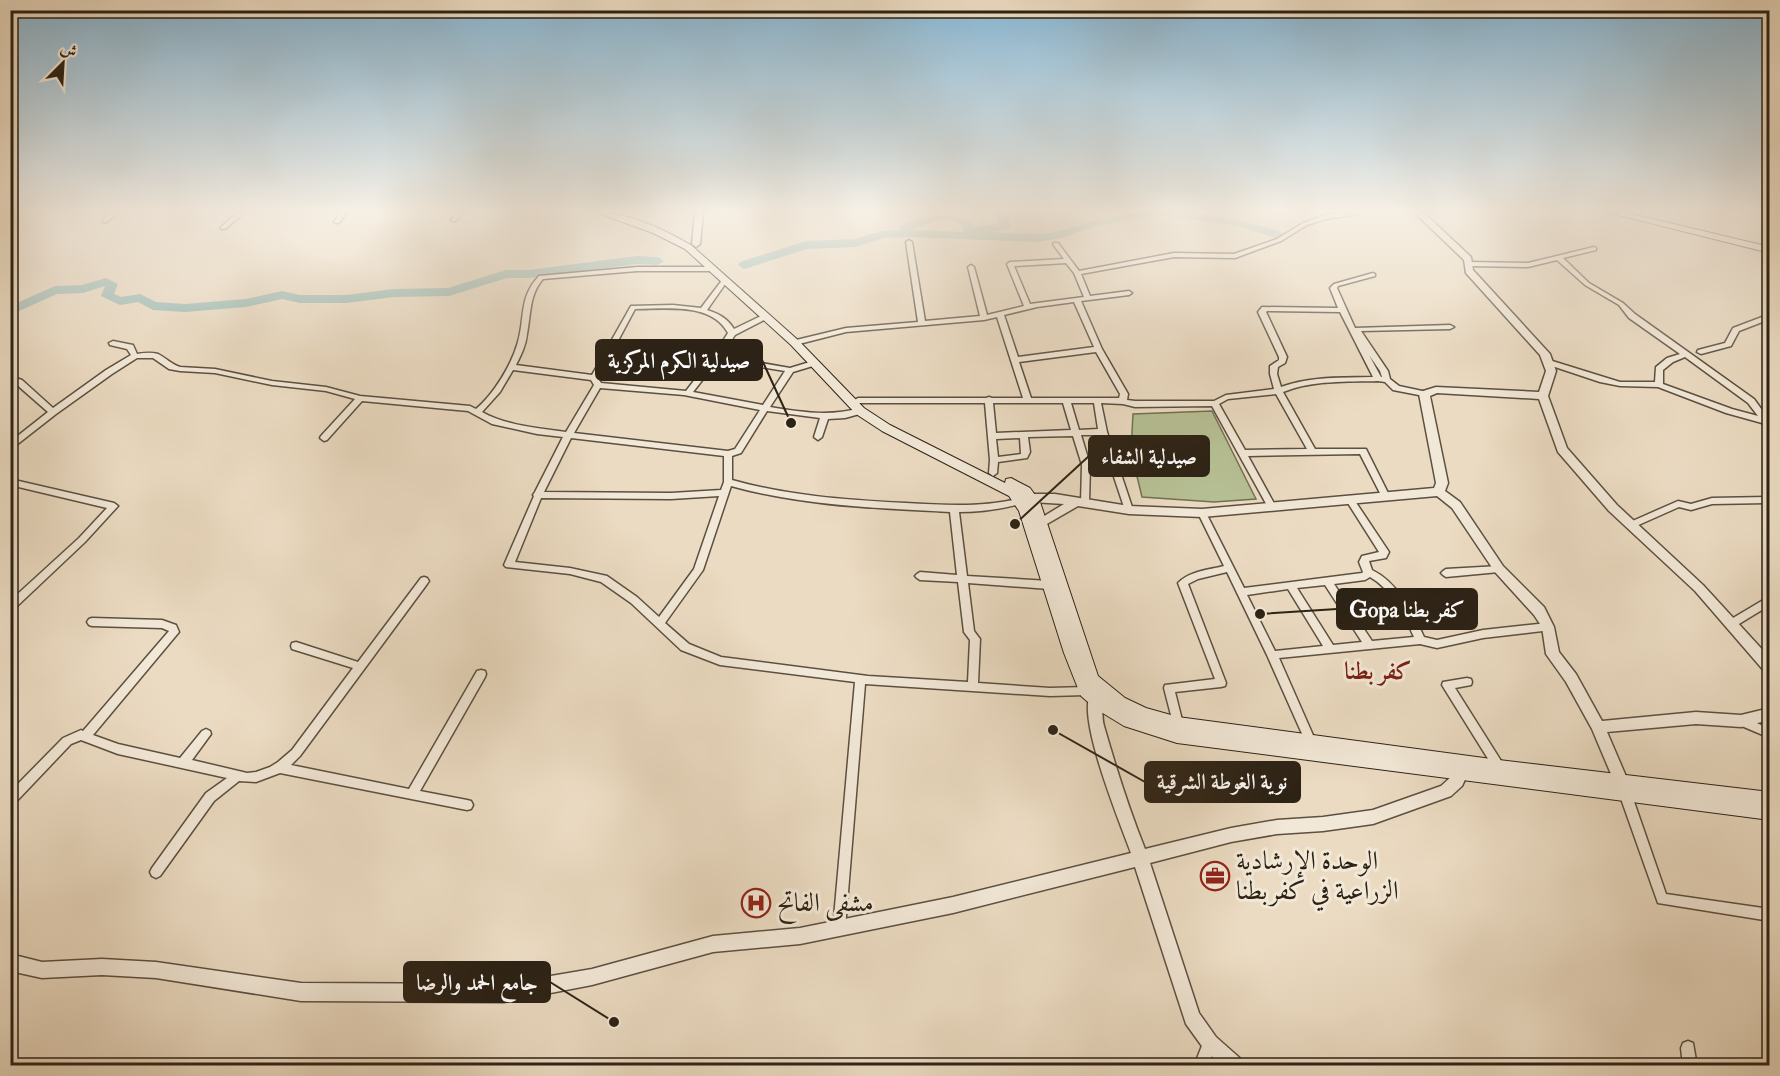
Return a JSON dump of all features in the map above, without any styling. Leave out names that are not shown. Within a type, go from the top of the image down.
[{"type":"main road","points":[[705,262],[766,317],[799,342],[813,363],[856,405],[886,428],[994,481],[1026,500],[1049,585],[1071,653],[1091,695],[1130,721],[1177,736],[1461,773],[1770,800]]},
{"type":"main road","points":[[715,262],[799,342],[856,405],[994,467],[1016,486],[1040,524],[1090,679],[1111,698],[1131,710],[1178,724],[1499,767],[1770,812]]},
{"type":"street","points":[[912,262],[922,322]]},
{"type":"street","points":[[1028,307],[1010,264],[1045,262]]},
{"type":"street","points":[[1069,262],[1077,273],[1088,299]]},
{"type":"street","points":[[1077,273],[1135,262]]},
{"type":"street","points":[[1540,262],[1528,265],[1469,264],[1470,272],[1550,362],[1551,371],[1543,396],[1562,449],[1612,508],[1699,588],[1770,668]]},
{"type":"street","points":[[1564,262],[1587,284],[1621,304],[1632,316],[1751,401],[1768,424]]},
{"type":"street","points":[[971,267],[984,318]]},
{"type":"street","points":[[477,412],[488,403],[521,345],[524,315],[534,283],[542,277],[637,269],[713,269]]},
{"type":"street","points":[[1373,275],[1336,285],[1334,288],[1342,310],[1382,380]]},
{"type":"street","points":[[702,311],[725,280]]},
{"type":"street","points":[[799,342],[846,330],[984,318],[1028,307],[1130,294]]},
{"type":"street","points":[[1077,300],[1098,349],[1124,394],[1123,401]]},
{"type":"street","points":[[732,333],[731,328],[722,320],[702,311],[681,307],[633,307],[537,495],[509,565],[570,571],[604,579],[634,600],[685,647],[720,661],[860,679],[1091,695],[1094,716],[1116,794],[1140,857],[1192,1018],[1210,1043],[1236,1065]]},
{"type":"street","points":[[1313,452],[1279,391],[1272,371],[1283,357],[1262,312],[1265,309],[1342,310]]},
{"type":"street","points":[[1000,314],[1029,400]]},
{"type":"street","points":[[1701,352],[1718,349],[1728,344],[1736,330],[1770,316]]},
{"type":"street","points":[[687,394],[732,333],[766,317]]},
{"type":"street","points":[[1382,380],[1384,371],[1357,332],[1358,329],[1450,327]]},
{"type":"street","points":[[113,343],[130,347],[135,356]]},
{"type":"street","points":[[1015,360],[1098,349]]},
{"type":"street","points":[[1659,385],[1659,369],[1670,360],[1685,355]]},
{"type":"street","points":[[10,447],[53,412],[135,356],[155,356],[166,364],[180,369],[215,371],[272,383],[326,389],[360,399],[434,404],[477,412],[492,421],[566,435],[728,454],[738,451],[790,370]]},
{"type":"street","points":[[716,357],[790,370],[813,363]]},
{"type":"street","points":[[1550,362],[1620,384],[1659,385],[1768,424]]},
{"type":"street","points":[[510,367],[765,408],[825,415],[847,415],[856,405],[989,399],[1123,401],[1135,404],[1215,402],[1226,397],[1279,391],[1313,381],[1382,380],[1396,387],[1424,394],[1436,390],[1543,396]]},
{"type":"street","points":[[10,378],[19,382],[53,412]]},
{"type":"street","points":[[1424,394],[1442,483],[1439,492]]},
{"type":"street","points":[[324,438],[360,399]]},
{"type":"street","points":[[989,399],[994,467],[1024,456],[1026,452],[1024,435]]},
{"type":"street","points":[[1066,401],[1078,433],[1086,465],[1080,503]]},
{"type":"street","points":[[1097,401],[1103,432],[1129,510]]},
{"type":"street","points":[[1215,402],[1272,507]]},
{"type":"street","points":[[818,437],[825,415]]},
{"type":"street","points":[[991,436],[1103,432]]},
{"type":"street","points":[[1243,453],[1363,451],[1386,497]]},
{"type":"street","points":[[659,624],[698,570],[728,482],[728,454]]},
{"type":"street","points":[[10,482],[114,506],[67,554],[12,603]]},
{"type":"street","points":[[728,482],[764,493],[799,499],[954,509],[1006,506],[1026,500],[1055,498],[1129,510],[1202,513],[1439,492],[1456,505],[1499,568],[1539,611],[1548,627],[1553,654],[1571,678],[1598,727],[1623,787],[1662,900],[1770,915]]},
{"type":"street","points":[[537,495],[647,497],[724,493]]},
{"type":"street","points":[[1350,500],[1384,552],[1383,556],[1365,558],[1364,562],[1368,572],[1376,575],[1385,583],[1420,640]]},
{"type":"street","points":[[1631,525],[1678,504],[1690,507],[1712,501],[1767,500]]},
{"type":"street","points":[[1040,524],[1080,503]]},
{"type":"street","points":[[954,509],[969,632],[975,639],[973,686]]},
{"type":"street","points":[[1202,513],[1272,655],[1311,742]]},
{"type":"street","points":[[1178,724],[1169,688],[1221,683],[1183,583],[1195,576],[1230,568]]},
{"type":"street","points":[[1446,573],[1499,568]]},
{"type":"street","points":[[1241,592],[1365,576],[1368,572]]},
{"type":"street","points":[[920,576],[1049,585]]},
{"type":"street","points":[[1327,580],[1369,645]]},
{"type":"street","points":[[10,800],[74,736],[86,735],[97,743],[228,773],[236,777],[264,775],[280,768],[296,753],[423,581]]},
{"type":"street","points":[[1291,586],[1331,650]]},
{"type":"street","points":[[1731,624],[1770,600]]},
{"type":"street","points":[[86,735],[174,632],[173,628],[162,624],[92,622]]},
{"type":"street","points":[[1272,655],[1420,640],[1437,644],[1483,634],[1548,627]]},
{"type":"street","points":[[296,646],[359,666]]},
{"type":"street","points":[[412,794],[480,674]]},
{"type":"street","points":[[839,929],[860,679]]},
{"type":"street","points":[[1467,682],[1447,685],[1499,767]]},
{"type":"street","points":[[1598,727],[1696,718],[1741,721],[1770,714]]},
{"type":"street","points":[[1741,721],[1770,734]]},
{"type":"street","points":[[182,764],[206,734]]},
{"type":"street","points":[[280,768],[467,805]]},
{"type":"street","points":[[10,962],[42,970],[102,967],[156,970],[301,992],[504,993],[592,977],[714,944],[800,936],[953,905],[1231,835],[1277,827],[1373,817],[1446,791],[1457,782],[1461,773]]},
{"type":"street","points":[[156,872],[210,797],[236,777]]},
{"type":"street","points":[[1201,1065],[1210,1043]]},
{"type":"street","points":[[1688,1048],[1690,1065]]},
{"type":"green space","points":[[1212,411],[1256,499],[1214,502],[1142,497],[1131,452],[1133,414]]},
{"type":"waterway","points":[[10,311],[55,290],[83,289],[106,282],[112,284],[107,296],[120,301],[140,298],[153,306],[185,308],[246,303],[282,295],[300,299],[346,299],[394,293],[449,292],[506,274],[529,274],[620,262]]},
{"type":"waterway","points":[[744,265],[753,262]]},
{"type":"place","name":"صيدلية الكرم المركزية","points":[[791,423]]},
{"type":"place","name":"صيدلية الشفاء","points":[[1015,524]]},
{"type":"place","name":"Gopa كفر بطنا","points":[[1260,614]]},
{"type":"place","name":"نوية الغوطة الشرقية","points":[[1053,730]]},
{"type":"place","name":"الوحدة الإرشادية الزراعية في كفربطنا","points":[[1215,876]]},
{"type":"place","name":"مشفى الفاتح","points":[[756,903]]},
{"type":"place","name":"جامع الحمد والرضا","points":[[614,1022]]},
{"type":"district","name":"كفر بطنا","points":[[1378,671]]}]
